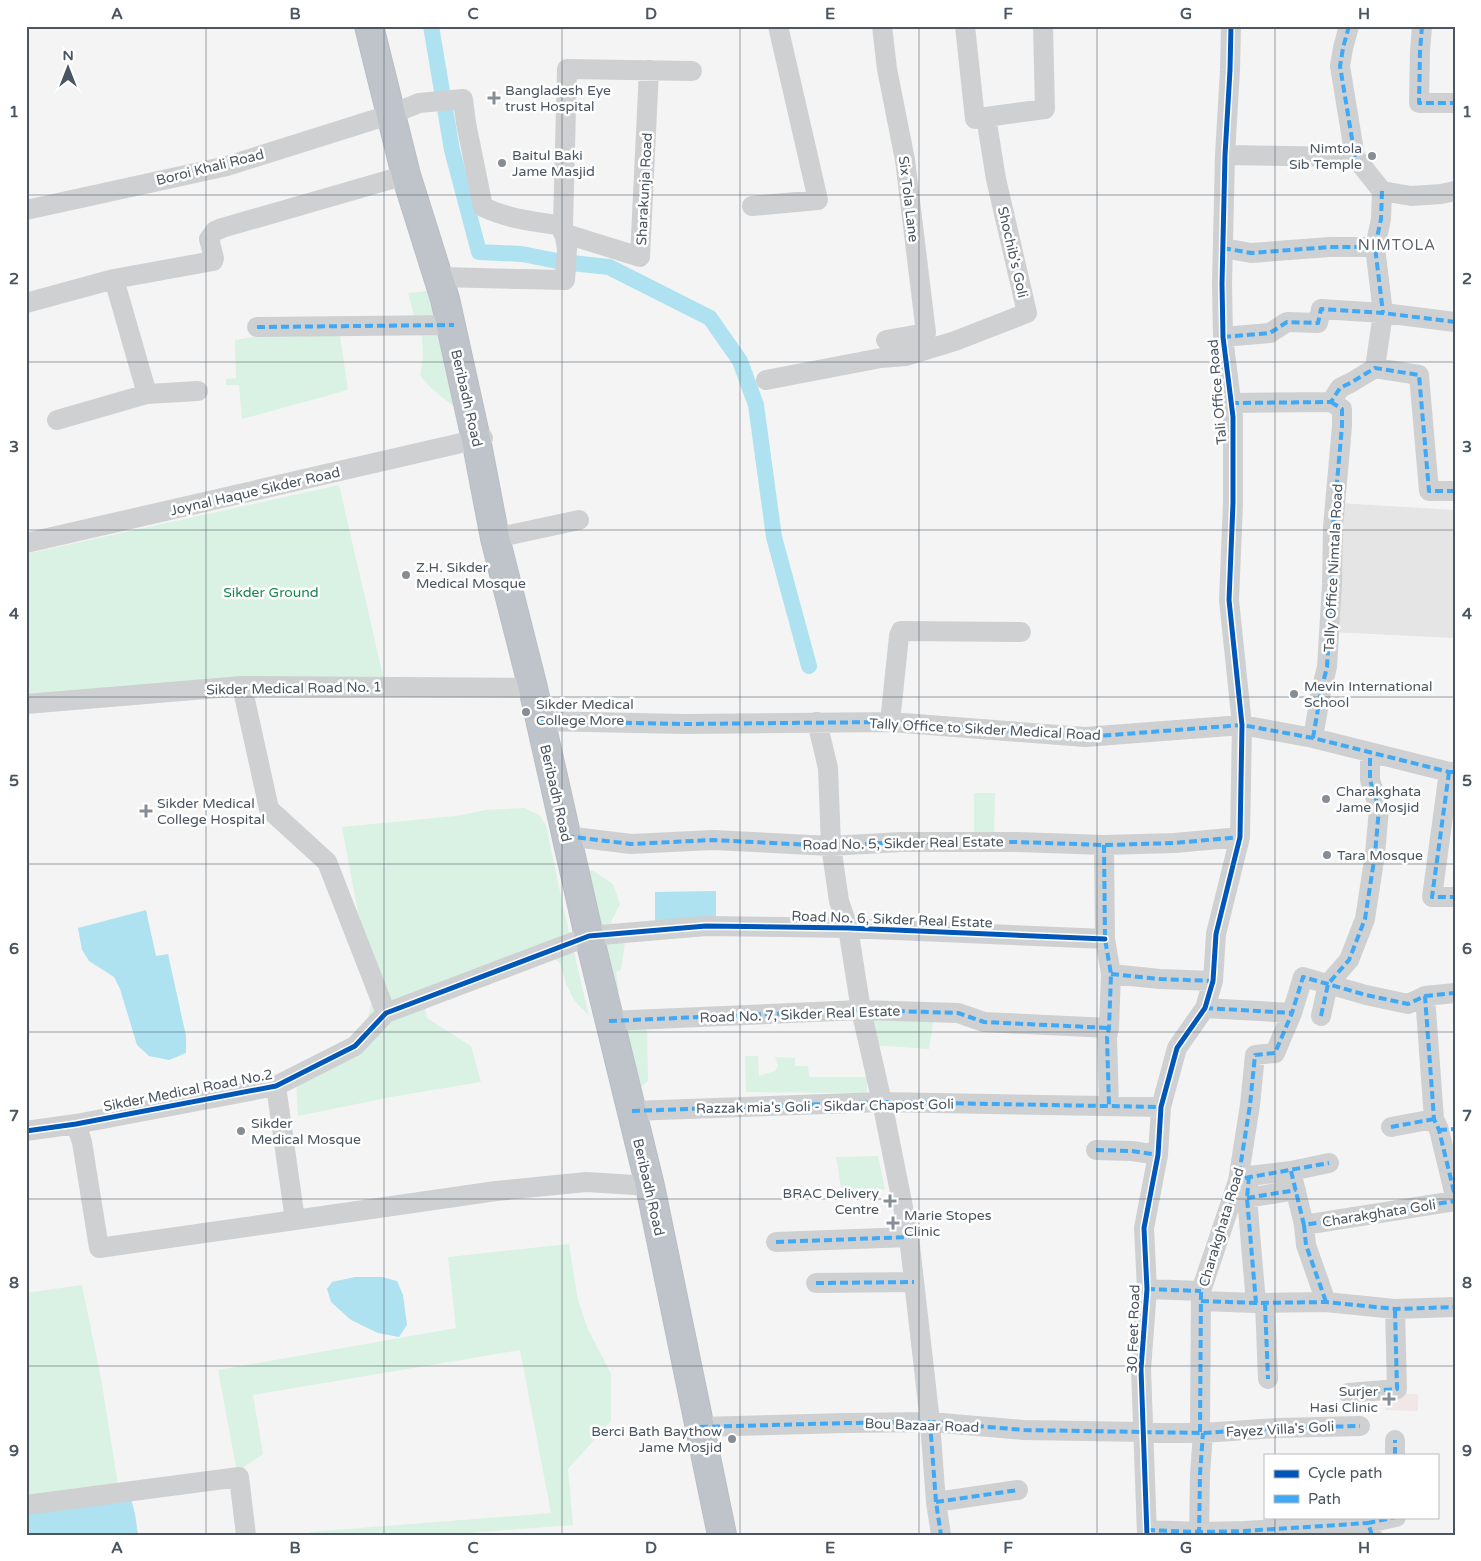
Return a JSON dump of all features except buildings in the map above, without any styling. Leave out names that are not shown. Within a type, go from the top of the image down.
[{"type":"highway","name":"Beribadh Road","points":[[369,26],[406,174],[439,277],[480,438],[495,538],[533,688],[589,936],[650,1186],[722,1535]]},
{"type":"street","points":[[752,206],[818,200],[778,26]]},
{"type":"street","name":"Six Tola Lane","points":[[882,26],[887,69],[905,160],[926,333],[886,340]]},
{"type":"street","points":[[965,26],[975,119],[1045,109],[1043,26]]},
{"type":"street","name":"Tali Office Road","points":[[1213,981],[1216,934],[1240,837],[1242,725],[1229,600],[1233,503],[1233,417],[1223,337],[1222,284],[1231,26]]},
{"type":"street","points":[[1349,26],[1340,66],[1355,157],[1382,191],[1381,219],[1375,247],[1383,313],[1375,368]]},
{"type":"street","points":[[1422,26],[1419,103],[1455,104]]},
{"type":"street","points":[[439,277],[565,280],[567,69],[692,71]]},
{"type":"street","name":"Sharakunja Road","points":[[565,236],[640,257],[649,70]]},
{"type":"street","name":"Boroi Khali Road","points":[[26,210],[227,166],[392,114],[419,103],[463,99],[483,207],[498,214],[529,221],[565,236]]},
{"type":"street","name":"Shochib's Goli","points":[[766,380],[881,358],[906,356],[955,341],[1027,313],[996,179],[986,117]]},
{"type":"street","points":[[1225,155],[1355,157]]},
{"type":"street","points":[[26,302],[114,279],[213,261],[214,258],[209,239],[222,228],[406,174]]},
{"type":"street","points":[[1382,191],[1411,196],[1455,191]]},
{"type":"street","points":[[1223,248],[1251,253],[1330,247],[1375,247]]},
{"type":"street","points":[[114,279],[148,394]]},
{"type":"street","points":[[1223,337],[1270,333],[1287,322],[1318,323],[1321,309],[1383,313],[1455,322]]},
{"type":"street","points":[[257,327],[452,325]]},
{"type":"street","points":[[1231,403],[1331,402],[1340,388],[1375,368],[1419,375],[1429,492],[1455,491]]},
{"type":"street","points":[[57,420],[148,394],[198,391]]},
{"type":"street","name":"Tally Office Nimtala Road","points":[[1313,738],[1327,667],[1334,527],[1342,426],[1342,409],[1331,402]]},
{"type":"street","name":"Joynal Haque Sikder Road","points":[[26,543],[480,438]]},
{"type":"street","points":[[495,538],[579,520]]},
{"type":"street","points":[[890,722],[901,631],[1021,632]]},
{"type":"street","points":[[242,686],[269,809],[327,862],[386,1013]]},
{"type":"street","name":"Sikder Medical Road No. 1","points":[[26,704],[242,686],[533,688]]},
{"type":"street","name":"Tally Office to Sikder Medical Road","points":[[540,721],[684,724],[890,722],[1085,737],[1242,725],[1313,738],[1452,772]]},
{"type":"street","points":[[817,722],[828,768],[832,846],[839,901],[848,928],[861,1010],[882,1102],[909,1238],[941,1535]]},
{"type":"street","points":[[1321,1016],[1328,984],[1349,960],[1365,919],[1375,854],[1379,809],[1370,780],[1370,753]]},
{"type":"street","points":[[1452,772],[1432,897],[1455,897]]},
{"type":"street","name":"Road No. 5, Sikder Real Estate","points":[[566,836],[630,844],[714,840],[832,846],[900,842],[1174,843],[1240,837]]},
{"type":"street","points":[[1104,844],[1106,939],[1110,974],[1109,1028],[1107,1037],[1109,1106]]},
{"type":"street","name":"Road No. 6, Sikder Real Estate","points":[[589,936],[706,926],[848,928],[1106,939]]},
{"type":"street","name":"Sikder Medical Road No.2","points":[[26,1131],[76,1124],[276,1086],[355,1046],[386,1013],[589,936]]},
{"type":"street","points":[[1110,974],[1160,979],[1213,981]]},
{"type":"street","points":[[1205,1008],[1292,1013],[1303,977],[1366,995],[1408,1004],[1425,996],[1455,993]]},
{"type":"street","name":"30 Feet Road","points":[[1147,1532],[1141,1369],[1147,1289],[1144,1228],[1158,1155],[1161,1107],[1177,1048],[1205,1008],[1213,981]]},
{"type":"street","points":[[1425,996],[1442,1126],[1455,1196]]},
{"type":"street","name":"Road No. 7, Sikder Real Estate","points":[[610,1021],[861,1010],[958,1013],[984,1022],[1109,1028]]},
{"type":"street","name":"Charakghata Road","points":[[1199,1533],[1201,1296],[1244,1178],[1255,1055],[1274,1053],[1292,1013]]},
{"type":"street","points":[[276,1086],[295,1220]]},
{"type":"street","name":"Razzak mia's Goli - Sikdar Chapost Goli","points":[[632,1110],[882,1102],[1161,1107]]},
{"type":"street","points":[[76,1124],[82,1142],[100,1248],[496,1191],[586,1182],[650,1186]]},
{"type":"street","points":[[1391,1127],[1442,1126]]},
{"type":"street","points":[[1096,1150],[1132,1151],[1158,1155]]},
{"type":"street","points":[[1247,1198],[1293,1180],[1329,1163]]},
{"type":"street","points":[[1268,1379],[1244,1178],[1293,1180]]},
{"type":"street","points":[[1293,1180],[1302,1218]]},
{"type":"street","name":"Charakghata Goli","points":[[1326,1302],[1306,1245],[1302,1218],[1455,1201]]},
{"type":"street","points":[[776,1242],[909,1238]]},
{"type":"street","points":[[816,1283],[914,1282]]},
{"type":"street","points":[[1147,1289],[1260,1303],[1326,1302],[1395,1309],[1455,1308]]},
{"type":"street","points":[[1348,1393],[1397,1389],[1395,1309]]},
{"type":"street","name":"Bou Bazaar Road","points":[[700,1427],[930,1422],[1024,1430],[1201,1432]]},
{"type":"street","name":"Fayez Villa's Goli","points":[[1201,1432],[1360,1426]]},
{"type":"street","points":[[26,1505],[239,1477],[246,1535]]},
{"type":"street","points":[[936,1502],[1018,1490]]},
{"type":"street","points":[[1147,1532],[1199,1533],[1370,1529],[1394,1518]]},
{"type":"shaded area","points":[[1338,503],[1455,510],[1455,638],[1330,632]]},
{"type":"shaded area","points":[[1386,1394],[1418,1394],[1418,1411],[1385,1410]]},
{"type":"green space","points":[[436,290],[470,417],[436,393],[420,375],[423,358],[422,337],[408,293]]},
{"type":"green space","points":[[338,323],[348,390],[242,419],[239,385],[226,385],[226,379],[236,378],[235,340]]},
{"type":"green space","name":"Sikder Ground","points":[[339,485],[384,680],[26,701],[26,554]]},
{"type":"green space","points":[[974,793],[995,793],[994,833],[974,833]]},
{"type":"green space","points":[[525,808],[540,816],[546,825],[589,1016],[574,1000],[566,984],[560,963],[547,953],[423,992],[427,1018],[471,1046],[481,1082],[391,1097],[298,1116],[296,1081],[366,1029],[373,993],[342,827],[456,816],[486,810]]},
{"type":"green space","points":[[592,870],[613,884],[620,904],[611,922],[625,942],[621,970],[616,972],[619,991],[606,1003],[578,879]]},
{"type":"green space","points":[[867,1013],[934,1015],[929,1049],[872,1045]]},
{"type":"green space","points":[[647,1019],[648,1081],[641,1087],[633,1088],[621,1024]]},
{"type":"green space","points":[[745,1056],[758,1056],[759,1076],[775,1071],[778,1066],[775,1057],[795,1058],[795,1066],[808,1066],[809,1077],[867,1077],[867,1093],[746,1092]]},
{"type":"green space","points":[[878,1156],[885,1189],[842,1193],[836,1157]]},
{"type":"green space","points":[[569,1244],[578,1301],[588,1329],[611,1374],[611,1421],[568,1469],[573,1525],[442,1535],[311,1535],[309,1532],[551,1513],[520,1350],[253,1395],[263,1454],[237,1472],[218,1370],[456,1328],[448,1257]]},
{"type":"green space","points":[[82,1285],[102,1384],[118,1485],[26,1498],[26,1293]]},
{"type":"water","points":[[716,891],[716,920],[655,922],[655,892]]},
{"type":"water","points":[[146,910],[156,956],[168,954],[186,1036],[186,1053],[169,1060],[149,1056],[137,1045],[120,989],[114,977],[89,961],[82,950],[78,928]]},
{"type":"water","points":[[355,1277],[382,1277],[397,1281],[403,1295],[407,1325],[399,1337],[378,1333],[351,1320],[331,1302],[327,1289],[332,1282]]},
{"type":"water","points":[[130,1495],[138,1535],[26,1535],[26,1510]]},
{"type":"waterway","points":[[431,26],[452,150],[479,252],[522,254],[562,262],[609,267],[710,318],[740,361],[756,405],[774,537],[809,666]]},
{"type":"marked path","points":[[1349,26],[1340,66],[1355,157]]},
{"type":"marked path","points":[[1422,26],[1419,103],[1455,103]]},
{"type":"marked path","points":[[1382,191],[1381,219],[1375,247],[1383,313]]},
{"type":"marked path","points":[[1223,248],[1251,253],[1330,247],[1375,247]]},
{"type":"marked path","points":[[1223,337],[1270,333],[1287,322],[1318,323],[1321,309],[1383,313],[1455,322]]},
{"type":"marked path","points":[[257,327],[454,325]]},
{"type":"marked path","points":[[1231,403],[1331,402],[1340,388],[1375,368],[1419,375],[1429,491],[1455,491]]},
{"type":"marked path","points":[[1313,738],[1327,667],[1333,527],[1342,426],[1342,409],[1331,402]]},
{"type":"marked path","points":[[540,721],[684,724],[890,722],[1085,737],[1242,725],[1313,738],[1455,772]]},
{"type":"marked path","points":[[1321,1016],[1328,984],[1349,960],[1365,919],[1375,854],[1379,809],[1370,780],[1370,753]]},
{"type":"marked path","points":[[1449,772],[1432,897],[1455,897]]},
{"type":"marked path","points":[[566,836],[631,844],[713,840],[831,846],[901,842],[1017,842],[1104,845],[1175,843],[1240,837]]},
{"type":"marked path","points":[[1104,845],[1105,939],[1111,974],[1107,1037],[1109,1106]]},
{"type":"marked path","points":[[1111,974],[1160,979],[1213,981]]},
{"type":"marked path","points":[[1200,1432],[1201,1291],[1238,1181],[1250,1105],[1255,1055],[1275,1053],[1292,1013],[1303,977],[1366,995],[1408,1004],[1425,996],[1434,1119],[1439,1130],[1455,1196]]},
{"type":"marked path","points":[[1425,996],[1455,993]]},
{"type":"marked path","points":[[1205,1008],[1292,1013]]},
{"type":"marked path","points":[[609,1021],[861,1010],[958,1013],[984,1022],[1109,1028]]},
{"type":"marked path","points":[[632,1111],[882,1102],[1161,1107]]},
{"type":"marked path","points":[[1391,1127],[1434,1119]]},
{"type":"marked path","points":[[1439,1130],[1455,1129]]},
{"type":"marked path","points":[[1096,1150],[1132,1151],[1158,1155]]},
{"type":"marked path","points":[[1245,1178],[1329,1163]]},
{"type":"marked path","points":[[1291,1171],[1304,1225],[1455,1201]]},
{"type":"marked path","points":[[1249,1176],[1247,1198],[1256,1303]]},
{"type":"marked path","points":[[1247,1198],[1296,1190]]},
{"type":"marked path","points":[[1304,1225],[1306,1245],[1326,1302]]},
{"type":"marked path","points":[[776,1242],[909,1237]]},
{"type":"marked path","points":[[816,1283],[914,1282]]},
{"type":"marked path","points":[[1147,1289],[1201,1291]]},
{"type":"marked path","points":[[1201,1301],[1256,1303],[1326,1302],[1395,1309],[1455,1307]]},
{"type":"marked path","points":[[1265,1303],[1268,1379]]},
{"type":"marked path","points":[[1348,1393],[1397,1389],[1395,1309]]},
{"type":"marked path","points":[[930,1422],[936,1502],[941,1535]]},
{"type":"marked path","points":[[700,1427],[930,1422],[1024,1430],[1203,1433],[1277,1428],[1360,1426]]},
{"type":"marked path","points":[[1199,1535],[1203,1433]]},
{"type":"marked path","points":[[1395,1440],[1395,1454]]},
{"type":"marked path","points":[[936,1502],[1018,1490]]},
{"type":"marked path","points":[[1372,1535],[1368,1523],[1391,1518]]},
{"type":"marked path","points":[[1147,1530],[1245,1531],[1368,1523]]},
{"type":"cycle path","points":[[1147,1535],[1141,1369],[1147,1289],[1144,1228],[1158,1155],[1161,1107],[1177,1048],[1205,1008],[1213,981],[1216,934],[1240,837],[1242,725],[1229,600],[1233,503],[1233,417],[1223,337],[1222,284],[1231,26]]},
{"type":"cycle path","points":[[26,1131],[76,1124],[276,1086],[355,1046],[386,1013],[589,936],[706,926],[848,928],[1105,939]]},
{"type":"place","name":"Bangladesh Eye trust Hospital","points":[[494,98]]},
{"type":"place","name":"Nimtola Sib Temple","points":[[1372,156]]},
{"type":"place","name":"Baitul Baki Jame Masjid","points":[[502,163]]},
{"type":"place","name":"Z.H. Sikder Medical Mosque","points":[[406,575]]},
{"type":"place","name":"Mevin International School","points":[[1294,694]]},
{"type":"place","name":"Sikder Medical College More","points":[[526,712]]},
{"type":"place","name":"Charakghata Jame Mosjid","points":[[1326,799]]},
{"type":"place","name":"Sikder Medical College Hospital","points":[[146,811]]},
{"type":"place","name":"Tara Mosque","points":[[1327,855]]},
{"type":"place","name":"Sikder Medical Mosque","points":[[241,1131]]},
{"type":"place","name":"BRAC Delivery Centre","points":[[890,1201]]},
{"type":"place","name":"Marie Stopes Clinic","points":[[893,1223]]},
{"type":"place","name":"Surjer Hasi Clinic","points":[[1389,1399]]},
{"type":"place","name":"Berci Bath Baythow Jame Mosjid","points":[[732,1439]]},
{"type":"district","name":"NIMTOLA","points":[[1397,245]]}]
